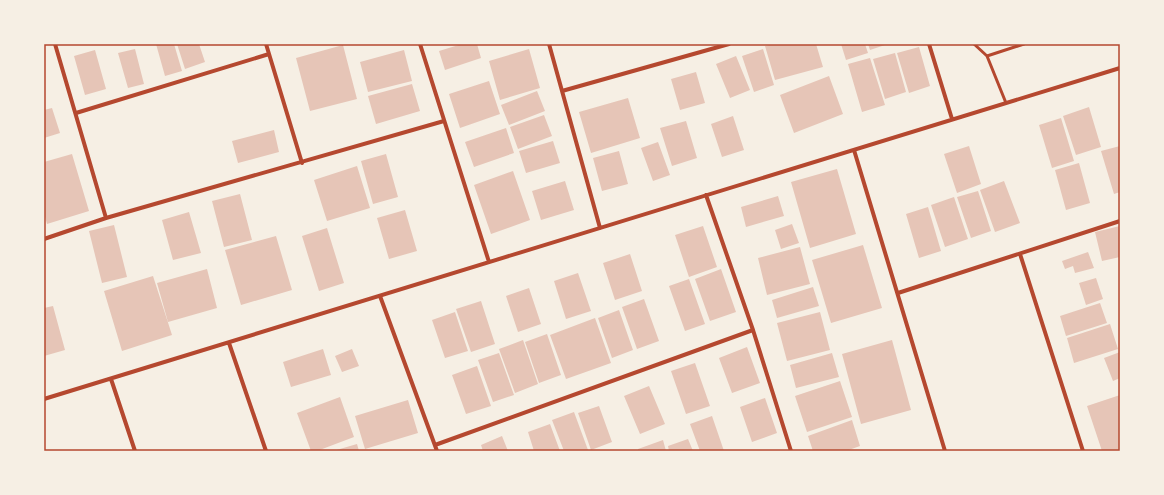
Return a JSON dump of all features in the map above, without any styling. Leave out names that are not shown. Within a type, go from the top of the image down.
[{"type":"street","points":[[55,44],[106,218]]},
{"type":"street","points":[[266,44],[302,163]]},
{"type":"street","points":[[420,44],[489,262]]},
{"type":"street","points":[[548,44],[600,228]]},
{"type":"street","points":[[562,91],[729,44]]},
{"type":"street","points":[[929,44],[952,119]]},
{"type":"street","points":[[76,114],[269,54]]},
{"type":"street","points":[[44,400],[1120,68]]},
{"type":"street","points":[[44,239],[106,218],[302,163],[444,121]]},
{"type":"street","points":[[854,150],[945,451]]},
{"type":"street","points":[[706,195],[753,330],[791,451]]},
{"type":"street","points":[[898,293],[1120,221]]},
{"type":"street","points":[[1020,254],[1083,451]]},
{"type":"street","points":[[380,296],[437,451]]},
{"type":"street","points":[[435,445],[753,330]]},
{"type":"street","points":[[229,343],[266,451]]},
{"type":"street","points":[[111,379],[135,451]]},
{"type":"lane","points":[[974,44],[987,56],[1006,103]]},
{"type":"lane","points":[[987,56],[1024,44]]},
{"type":"building","points":[[156,44],[174,44],[182,71],[165,76]]},
{"type":"building","points":[[177,44],[199,44],[205,62],[185,69]]},
{"type":"building","points":[[462,44],[477,44],[481,58],[445,70],[439,51]]},
{"type":"building","points":[[773,44],[816,44],[823,67],[775,80],[765,46]]},
{"type":"building","points":[[841,44],[865,44],[868,53],[846,60]]},
{"type":"building","points":[[868,44],[888,44],[870,50]]},
{"type":"building","points":[[343,45],[357,99],[310,111],[296,58]]},
{"type":"building","points":[[919,47],[930,86],[909,93],[897,53]]},
{"type":"building","points":[[135,49],[144,84],[128,88],[118,53]]},
{"type":"building","points":[[529,49],[540,88],[500,100],[489,61]]},
{"type":"building","points":[[763,49],[774,85],[754,92],[742,56]]},
{"type":"building","points":[[95,50],[106,89],[85,95],[74,56]]},
{"type":"building","points":[[404,50],[412,81],[368,92],[360,62]]},
{"type":"building","points":[[895,53],[906,92],[885,99],[873,59]]},
{"type":"building","points":[[736,56],[750,90],[730,98],[716,64]]},
{"type":"building","points":[[870,58],[885,105],[862,112],[848,64]]},
{"type":"building","points":[[696,72],[705,103],[680,110],[671,79]]},
{"type":"building","points":[[829,76],[843,114],[794,133],[780,95]]},
{"type":"building","points":[[489,81],[500,114],[460,128],[449,94]]},
{"type":"building","points":[[412,84],[420,111],[376,124],[368,96]]},
{"type":"building","points":[[537,91],[545,111],[509,125],[501,105]]},
{"type":"building","points":[[628,98],[640,138],[591,153],[579,112]]},
{"type":"building","points":[[1089,107],[1101,147],[1076,155],[1063,116]]},
{"type":"building","points":[[52,108],[60,133],[44,138],[44,110]]},
{"type":"building","points":[[544,115],[552,136],[518,149],[510,127]]},
{"type":"building","points":[[733,116],[744,150],[722,157],[711,124]]},
{"type":"building","points":[[1061,118],[1074,161],[1052,168],[1039,125]]},
{"type":"building","points":[[686,121],[697,158],[672,166],[660,128]]},
{"type":"building","points":[[506,128],[514,153],[474,167],[465,142]]},
{"type":"building","points":[[274,130],[279,152],[238,163],[232,141]]},
{"type":"building","points":[[553,141],[560,163],[526,173],[519,151]]},
{"type":"building","points":[[658,142],[670,175],[653,181],[641,148]]},
{"type":"building","points":[[969,146],[981,184],[957,193],[944,154]]},
{"type":"building","points":[[1120,146],[1120,192],[1114,194],[1101,151]]},
{"type":"building","points":[[619,151],[628,184],[602,191],[593,158]]},
{"type":"building","points":[[72,154],[89,211],[47,224],[44,213],[44,162]]},
{"type":"building","points":[[386,154],[398,197],[373,204],[361,161]]},
{"type":"building","points":[[1079,163],[1090,203],[1066,210],[1055,170]]},
{"type":"building","points":[[357,166],[370,208],[327,221],[314,180]]},
{"type":"building","points":[[837,169],[856,234],[810,248],[791,182]]},
{"type":"building","points":[[513,171],[530,220],[491,234],[474,185]]},
{"type":"building","points":[[565,181],[574,210],[541,220],[532,191]]},
{"type":"building","points":[[1004,181],[1020,223],[995,232],[980,190]]},
{"type":"building","points":[[978,191],[991,231],[971,238],[957,197]]},
{"type":"building","points":[[240,194],[252,240],[224,247],[212,201]]},
{"type":"building","points":[[778,196],[784,216],[746,227],[741,207]]},
{"type":"building","points":[[954,197],[968,239],[945,247],[931,205]]},
{"type":"building","points":[[928,207],[941,251],[919,258],[906,214]]},
{"type":"building","points":[[405,210],[417,251],[389,259],[377,218]]},
{"type":"building","points":[[189,212],[201,253],[173,260],[162,220]]},
{"type":"building","points":[[792,224],[799,243],[781,249],[775,230]]},
{"type":"building","points":[[114,225],[127,277],[102,283],[89,231]]},
{"type":"building","points":[[703,226],[717,267],[689,277],[675,235]]},
{"type":"building","points":[[1120,226],[1120,257],[1102,261],[1095,232]]},
{"type":"building","points":[[327,228],[344,283],[319,291],[302,236]]},
{"type":"building","points":[[276,236],[292,290],[241,305],[225,250]]},
{"type":"building","points":[[863,245],[882,308],[831,323],[812,260]]},
{"type":"building","points":[[800,247],[810,284],[767,295],[758,258]]},
{"type":"building","points":[[1088,252],[1094,268],[1075,273],[1073,266],[1065,269],[1062,261]]},
{"type":"building","points":[[630,254],[642,291],[615,300],[603,263]]},
{"type":"building","points":[[207,269],[217,308],[168,322],[157,283]]},
{"type":"building","points":[[721,269],[736,312],[710,321],[695,279]]},
{"type":"building","points":[[578,273],[591,311],[566,319],[554,281]]},
{"type":"building","points":[[153,276],[172,335],[122,351],[104,291]]},
{"type":"building","points":[[1096,278],[1103,299],[1086,305],[1079,283]]},
{"type":"building","points":[[689,279],[705,324],[685,331],[669,286]]},
{"type":"building","points":[[813,287],[819,306],[777,318],[772,300]]},
{"type":"building","points":[[529,288],[541,324],[518,332],[506,296]]},
{"type":"building","points":[[644,299],[659,341],[637,349],[622,307]]},
{"type":"building","points":[[481,301],[495,344],[471,352],[456,309]]},
{"type":"building","points":[[1100,303],[1107,323],[1066,336],[1060,316]]},
{"type":"building","points":[[53,306],[65,350],[44,356],[44,308]]},
{"type":"building","points":[[619,310],[633,350],[612,358],[598,318]]},
{"type":"building","points":[[455,312],[468,351],[445,358],[432,320]]},
{"type":"building","points":[[820,312],[830,350],[787,361],[777,323]]},
{"type":"building","points":[[595,318],[611,363],[566,379],[550,335]]},
{"type":"building","points":[[1110,324],[1118,349],[1074,363],[1067,338]]},
{"type":"building","points":[[547,334],[561,375],[539,383],[525,342]]},
{"type":"building","points":[[523,340],[538,384],[515,393],[499,349]]},
{"type":"building","points":[[892,340],[911,410],[861,424],[842,354]]},
{"type":"building","points":[[747,347],[760,383],[732,393],[719,358]]},
{"type":"building","points":[[323,349],[331,375],[291,387],[283,362]]},
{"type":"building","points":[[352,349],[359,366],[342,372],[335,356]]},
{"type":"building","points":[[1120,352],[1120,378],[1113,381],[1104,358]]},
{"type":"building","points":[[499,353],[514,395],[493,402],[478,360]]},
{"type":"building","points":[[832,353],[839,377],[796,388],[790,365]]},
{"type":"building","points":[[695,363],[710,406],[686,414],[671,371]]},
{"type":"building","points":[[477,366],[491,406],[466,414],[452,375]]},
{"type":"building","points":[[840,381],[852,417],[807,432],[795,396]]},
{"type":"building","points":[[649,386],[665,424],[640,434],[624,396]]},
{"type":"building","points":[[1120,395],[1120,451],[1102,451],[1087,406]]},
{"type":"building","points":[[340,397],[354,437],[317,451],[311,451],[297,413]]},
{"type":"building","points":[[765,398],[777,433],[752,442],[740,407]]},
{"type":"building","points":[[408,400],[418,433],[365,449],[355,416]]},
{"type":"building","points":[[599,406],[612,442],[591,450],[578,413]]},
{"type":"building","points":[[574,412],[588,450],[564,451],[552,420]]},
{"type":"building","points":[[712,416],[724,451],[700,451],[690,424]]},
{"type":"building","points":[[852,420],[860,446],[846,451],[813,451],[808,436]]},
{"type":"building","points":[[550,424],[560,451],[534,451],[528,432]]},
{"type":"building","points":[[502,436],[508,451],[483,451],[481,445]]},
{"type":"building","points":[[688,439],[693,451],[669,451],[668,446]]},
{"type":"building","points":[[663,440],[666,451],[638,451],[638,449]]},
{"type":"building","points":[[357,444],[359,451],[333,451]]}]
